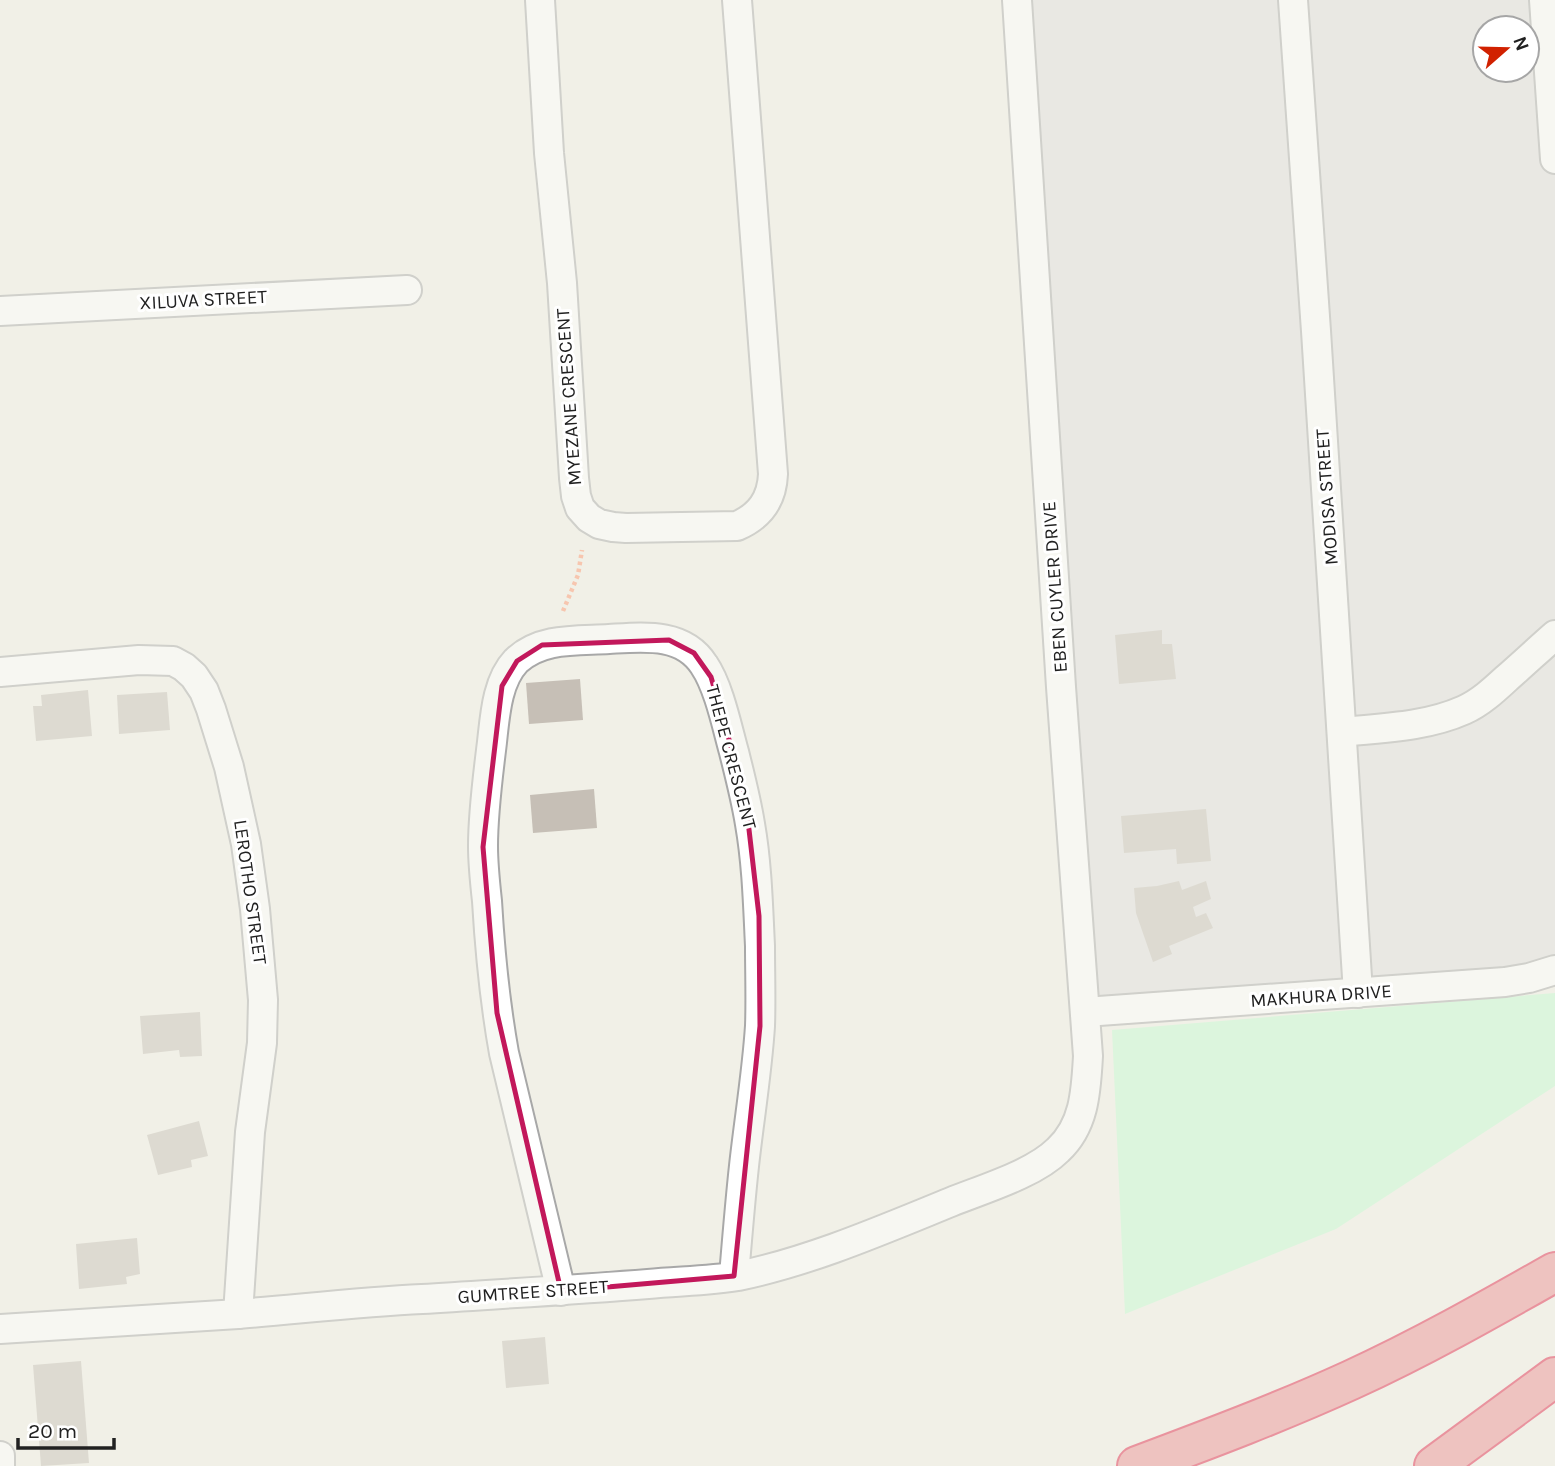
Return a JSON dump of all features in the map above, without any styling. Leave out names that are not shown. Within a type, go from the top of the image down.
[{"type":"highway","points":[[1137,1466],[1351,1380],[1467,1322],[1555,1272]]},
{"type":"highway","points":[[1434,1466],[1555,1377]]},
{"type":"street","name":"MYEZANE CRESCENT","points":[[540,0],[574,478],[580,508],[589,518]]},
{"type":"street","points":[[589,518],[599,524],[626,528],[737,526],[763,508],[772,487],[737,0]]},
{"type":"street","name":"EBEN CUYLER DRIVE","points":[[1017,0],[1061,687],[1088,1056],[1086,1097],[1080,1117],[1059,1150],[1045,1160]]},
{"type":"street","name":"MODISA STREET","points":[[1293,0],[1358,993]]},
{"type":"street","points":[[1544,0],[1555,159]]},
{"type":"street","name":"XILUVA STREET","points":[[0,311],[407,290]]},
{"type":"street","points":[[1342,732],[1419,723],[1466,709],[1499,685],[1555,635]]},
{"type":"street","name":"THEPE CRESCENT","points":[[561,1291],[504,1053],[488,929],[483,847],[494,724],[506,672],[528,651],[558,642],[631,638],[669,640],[683,644],[694,653],[704,665],[718,698],[745,795],[759,916],[760,1026],[734,1276]]},
{"type":"street","name":"LEROTHO STREET","points":[[0,672],[139,660],[173,661],[194,677],[204,691],[211,709],[229,767],[246,844],[263,1000],[262,1043],[250,1132],[238,1314]]},
{"type":"street","name":"MAKHURA DRIVE","points":[[1085,1012],[1505,982],[1555,970]]},
{"type":"street","name":"GUMTREE STREET","points":[[0,1329],[561,1291],[734,1276],[771,1268],[863,1238],[1009,1178],[1045,1160]]},
{"type":"street","points":[[0,1456],[0,1466]]},
{"type":"path","points":[[542,645],[561,617],[578,575],[589,518]]},
{"type":"highlighted area","points":[[669,640],[694,653],[711,677],[745,795],[759,916],[760,1026],[734,1276],[561,1291],[497,1013],[483,847],[502,686],[517,661],[542,645]]},
{"type":"shaded area","points":[[1018,0],[1555,0],[1555,963],[1085,1012]]},
{"type":"green space","points":[[1555,993],[1555,1086],[1336,1229],[1125,1314],[1112,1030]]},
{"type":"building","points":[[1162,630],[1162,644],[1172,644],[1176,679],[1119,684],[1115,635]]},
{"type":"building","points":[[580,679],[583,720],[529,724],[526,683]]},
{"type":"building","points":[[88,690],[92,736],[36,741],[33,706],[42,706],[41,695]]},
{"type":"building","points":[[167,692],[170,730],[119,734],[117,695]]},
{"type":"building","points":[[594,789],[597,828],[533,833],[530,795]]},
{"type":"building","points":[[1206,809],[1211,861],[1177,864],[1176,849],[1124,853],[1121,816]]},
{"type":"building","points":[[1179,881],[1182,890],[1206,881],[1211,899],[1193,907],[1196,917],[1206,913],[1213,928],[1169,946],[1172,954],[1153,962],[1136,913],[1134,888]]},
{"type":"building","points":[[200,1012],[202,1056],[180,1057],[179,1050],[143,1054],[140,1016]]},
{"type":"building","points":[[199,1121],[208,1156],[191,1160],[192,1167],[158,1175],[147,1135]]},
{"type":"building","points":[[137,1238],[140,1274],[126,1277],[127,1284],[79,1289],[76,1244]]},
{"type":"building","points":[[545,1337],[549,1384],[506,1388],[502,1341]]},
{"type":"building","points":[[81,1361],[89,1463],[41,1466],[33,1365]]}]
